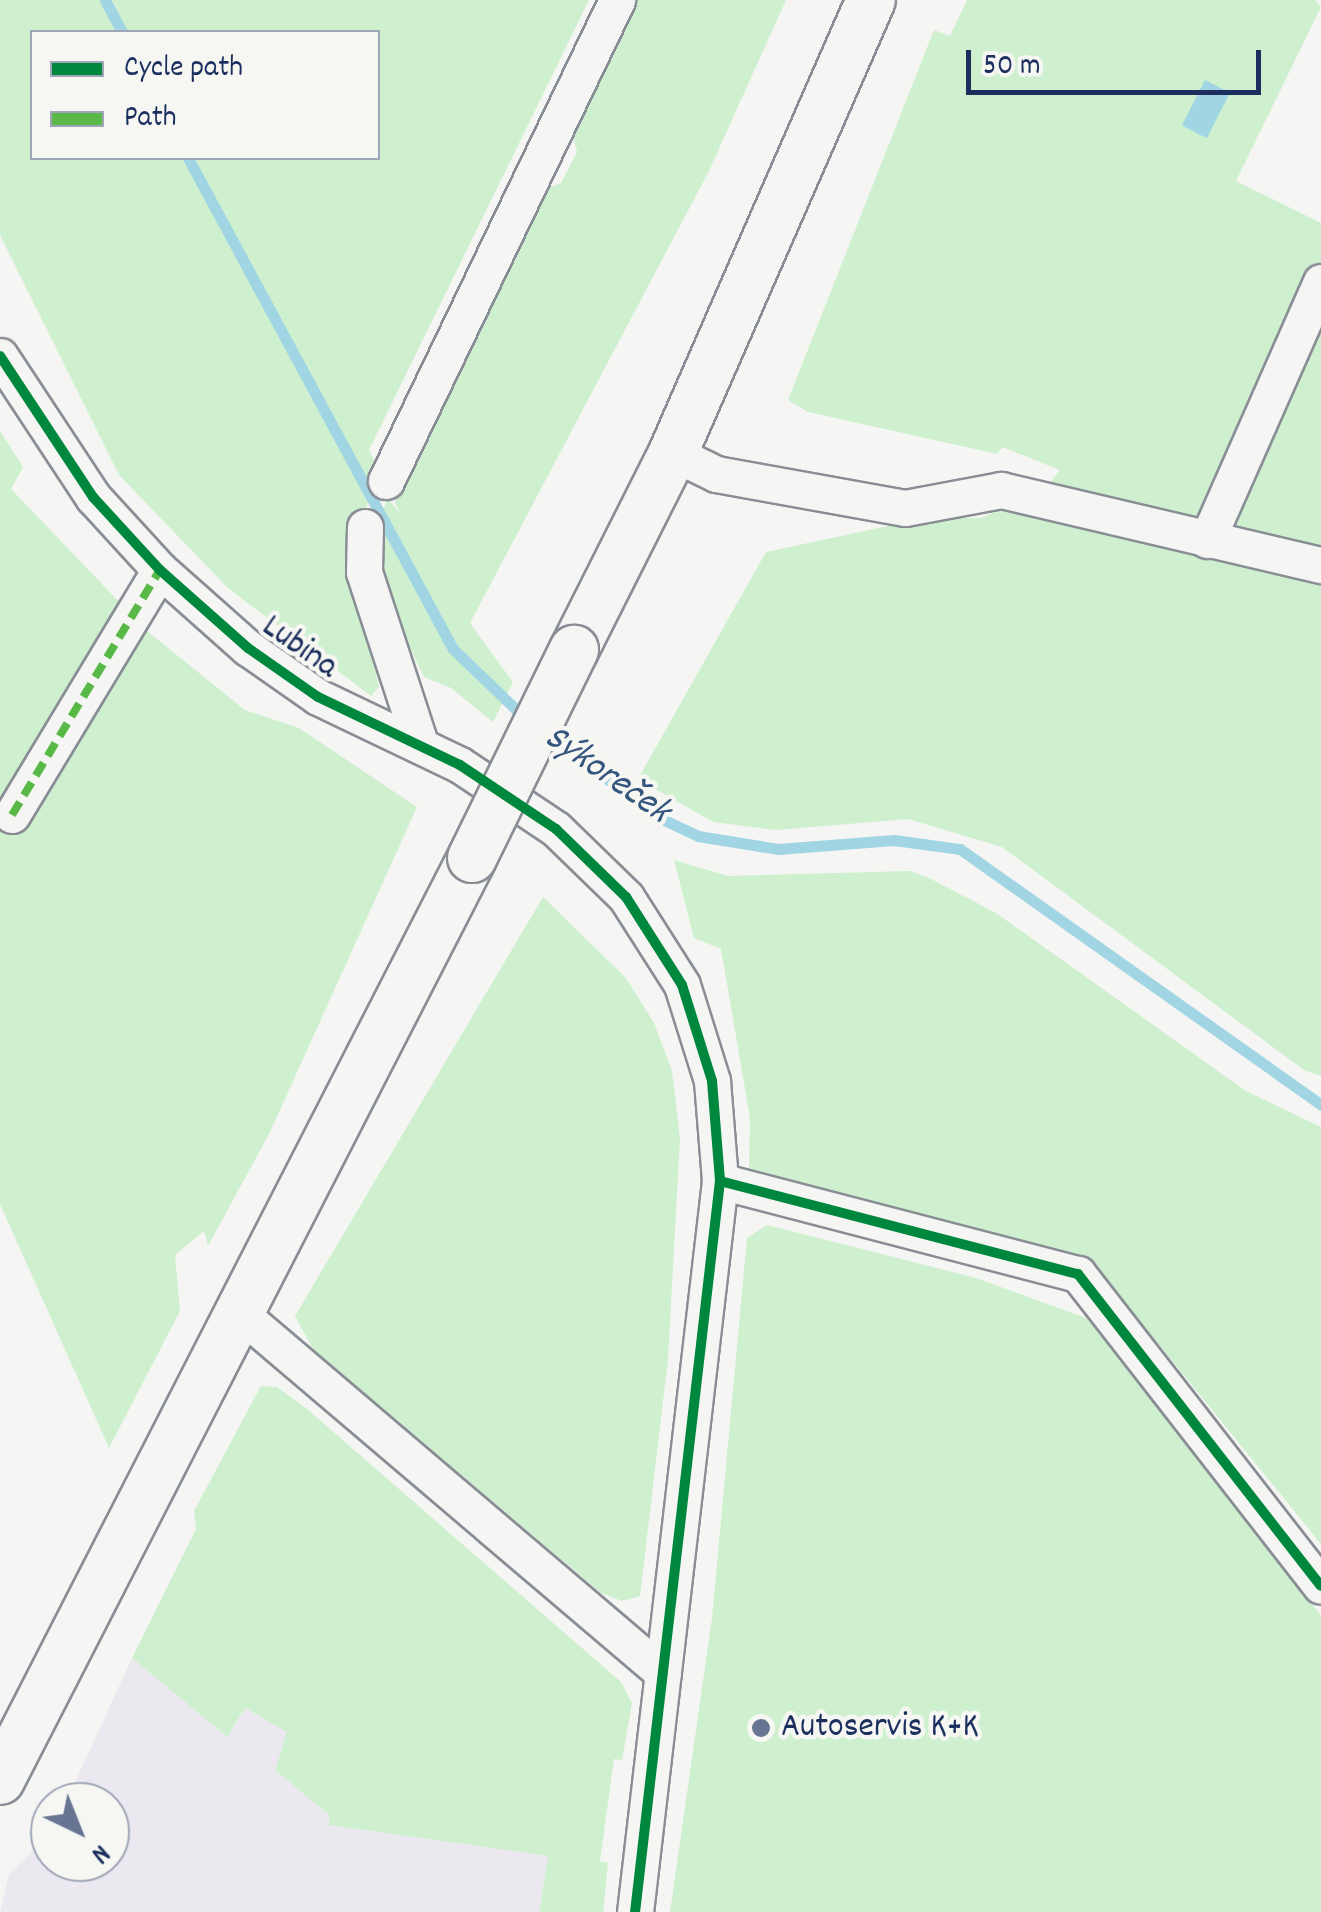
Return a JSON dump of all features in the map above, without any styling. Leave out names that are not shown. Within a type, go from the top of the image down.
[{"type":"main road","points":[[0,1780],[241,1314],[674,452],[871,0]]},
{"type":"street","points":[[386,481],[617,0]]},
{"type":"street","points":[[1208,540],[1321,282]]},
{"type":"street","name":"Lubina","points":[[0,356],[84,484],[160,570],[276,669],[356,719],[421,746],[556,829],[648,924],[682,985],[708,1059],[720,1181],[635,1912]]},
{"type":"street","points":[[674,452],[716,474],[905,508],[1001,490],[1321,565]]},
{"type":"street","points":[[365,527],[364,572],[421,746]]},
{"type":"street","points":[[12,815],[160,570]]},
{"type":"street","points":[[720,1181],[1078,1274],[1321,1586]]},
{"type":"street","points":[[241,1314],[663,1673]]},
{"type":"shaded area","points":[[132,1658],[227,1737],[245,1708],[288,1732],[275,1770],[329,1815],[329,1825],[549,1856],[539,1912],[0,1912],[9,1874],[30,1854],[30,1882],[130,1882],[130,1782],[75,1782]]},
{"type":"green space","points":[[0,0],[589,0],[369,450],[380,473],[360,523],[357,596],[379,687],[371,696],[228,588],[119,475],[0,235]]},
{"type":"green space","points":[[635,0],[786,0],[709,171],[470,623],[513,682],[493,722],[451,688],[424,677],[379,582],[371,531],[388,499],[400,513],[395,502],[407,473],[482,316],[546,189],[561,183],[577,152],[573,136]]},
{"type":"green space","points":[[967,0],[1315,0],[1321,7],[1236,181],[1321,223],[1321,263],[1207,514],[1183,519],[1045,489],[1060,470],[1002,447],[997,454],[808,412],[788,400],[934,30],[950,36]]},
{"type":"green space","points":[[1321,315],[1321,555],[1227,533]]},
{"type":"green space","points":[[0,431],[23,467],[11,489],[147,631],[245,710],[299,728],[417,807],[270,1132],[208,1246],[204,1231],[175,1255],[180,1311],[109,1448],[0,1204]]},
{"type":"green space","points":[[1017,504],[1321,574],[1321,1076],[1304,1070],[1002,847],[908,819],[776,830],[713,822],[638,779],[766,552],[921,519],[980,518]]},
{"type":"green space","points":[[674,860],[728,876],[910,871],[931,879],[996,913],[1246,1091],[1321,1127],[1321,1544],[1101,1273],[749,1174],[750,1118],[721,949],[694,938]]},
{"type":"green space","points":[[543,897],[626,978],[654,1023],[672,1071],[680,1138],[668,1359],[640,1596],[622,1601],[601,1593],[313,1349],[295,1316]]},
{"type":"green space","points":[[767,1225],[976,1278],[1086,1318],[1182,1433],[1321,1616],[1321,1912],[670,1912],[712,1618],[747,1238]]},
{"type":"green space","points":[[261,1386],[277,1387],[307,1409],[621,1682],[632,1703],[622,1760],[614,1759],[600,1861],[608,1863],[603,1912],[539,1912],[548,1856],[329,1825],[329,1815],[275,1770],[287,1732],[245,1708],[227,1737],[132,1658],[196,1529],[194,1511]]},
{"type":"water","points":[[1205,80],[1230,93],[1207,138],[1182,125]]},
{"type":"waterway","name":"Sýkoreček","points":[[105,0],[121,30]]},
{"type":"waterway","name":"Sýkoreček","points":[[189,160],[453,649],[527,720]]},
{"type":"waterway","name":"Sýkoreček","points":[[545,734],[662,819],[698,836],[778,849],[894,840],[960,849],[1321,1105]]},
{"type":"marked path","points":[[12,815],[160,570]]},
{"type":"cycle path","points":[[0,356],[93,497],[160,570],[248,648],[318,697],[460,765],[556,829],[626,897],[682,985],[712,1081],[720,1181],[635,1912]]},
{"type":"cycle path","points":[[720,1181],[1078,1274],[1321,1586]]},
{"type":"place","name":"Autoservis K+K","points":[[761,1728]]}]
